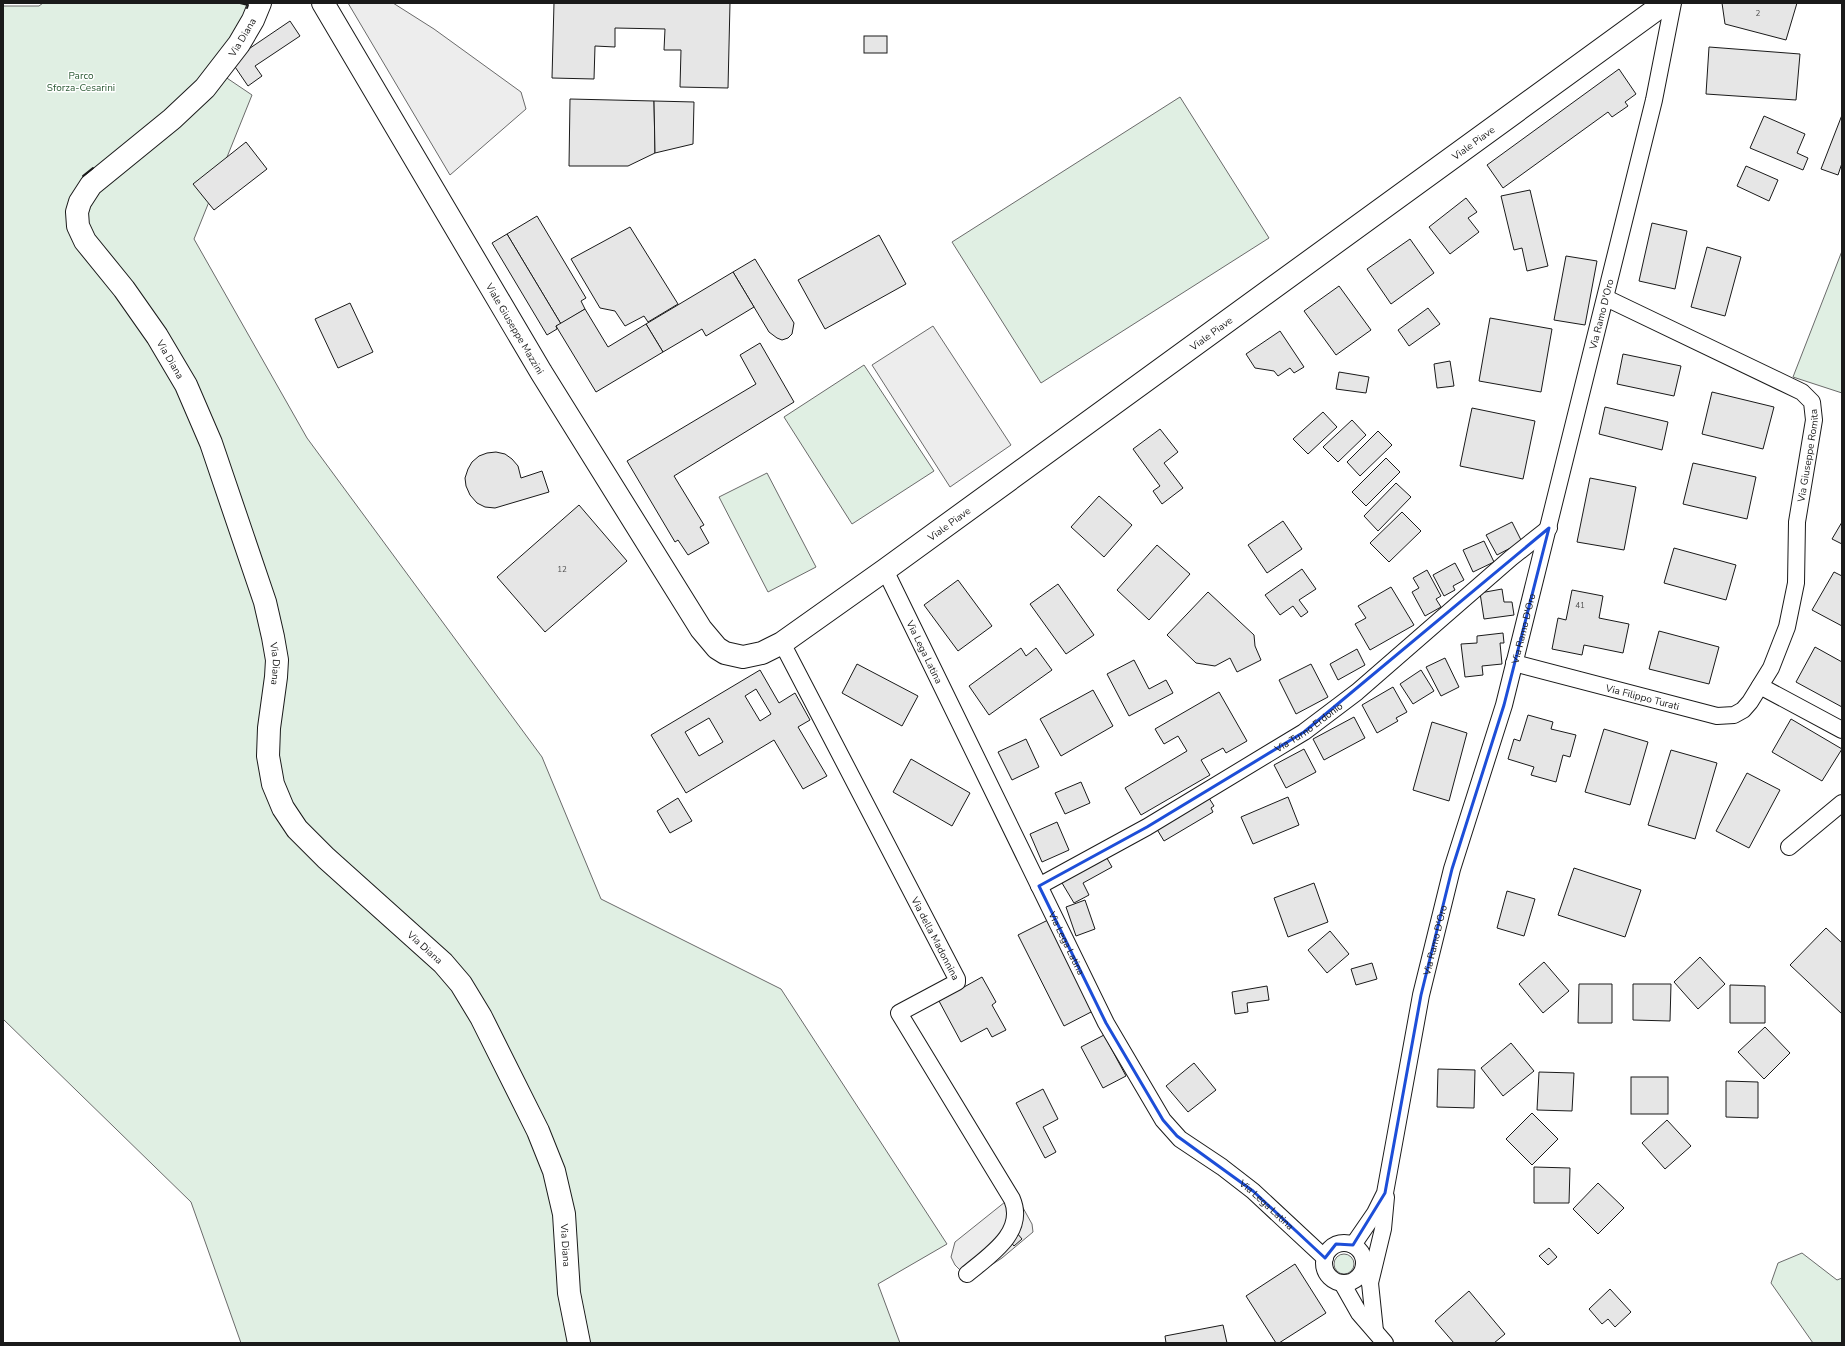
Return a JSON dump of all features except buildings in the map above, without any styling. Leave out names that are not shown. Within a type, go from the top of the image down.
[{"type":"street","name":"Via Diana","points":[[260,3],[253,20],[239,44],[205,88],[172,119],[91,185],[80,202],[77,212],[78,226],[89,246],[124,289],[157,336],[186,385],[211,442],[229,501],[265,602],[273,637],[276,660],[276,677],[269,728],[268,756],[273,784],[283,808],[297,828],[326,858],[443,963],[462,984],[475,1005],[538,1131],[554,1171],[564,1214],[569,1293],[579,1343]]},
{"type":"street","name":"Viale Giuseppe Mazzini","points":[[323,3],[541,372],[701,629],[717,648],[734,655],[752,656]]},
{"type":"street","name":"Viale Piave","points":[[752,656],[762,654],[782,643],[885,570],[1665,3]]},
{"type":"street","name":"Via Ramo D'Oro","points":[[1353,1245],[1375,1213],[1386,1193],[1421,995],[1452,869],[1504,705],[1654,100],[1673,3]]},
{"type":"street","name":"Via Giuseppe Romita","points":[[1606,298],[1802,392],[1812,402],[1814,420],[1796,522],[1795,590],[1789,620],[1779,649],[1760,686]]},
{"type":"street","name":"Via Turno Erdonio","points":[[1039,886],[1147,826],[1304,732],[1357,692],[1419,640],[1511,558],[1548,528]]},
{"type":"street","name":"Via Lega Latina","points":[[885,570],[1106,1023],[1167,1126],[1180,1139],[1222,1167],[1253,1191],[1325,1258]]},
{"type":"street","name":"Via della Madonnina","points":[[782,643],[957,982],[899,1013],[1012,1199],[1016,1215],[1012,1230],[992,1253],[967,1274]]},
{"type":"street","name":"Via Filippo Turati","points":[[1514,663],[1724,716],[1734,715],[1743,710],[1760,686]]},
{"type":"street","points":[[1760,686],[1842,730]]},
{"type":"street","points":[[1789,847],[1842,803]]},
{"type":"street","points":[[1342,1283],[1354,1280],[1366,1273],[1378,1251],[1384,1222],[1386,1193]]},
{"type":"street","points":[[1348,1243],[1353,1245],[1362,1253],[1380,1337],[1354,1306],[1342,1283],[1330,1277],[1324,1265],[1325,1258],[1331,1248],[1336,1244],[1348,1243]]},
{"type":"highlighted area","points":[[1549,528],[1504,705],[1452,869],[1421,995],[1385,1193],[1353,1245],[1336,1244],[1325,1258],[1253,1191],[1177,1136],[1163,1120],[1106,1023],[1039,886],[1147,827],[1304,732]]},
{"type":"green space","name":"Parco Sforza-Cesarini","points":[[43,3],[241,3],[248,5],[245,14],[212,68],[252,95],[194,239],[307,438],[542,757],[601,899],[781,989],[947,1244],[878,1284],[900,1343],[241,1343],[191,1202],[3,1019],[3,6],[39,6]]},
{"type":"green space","points":[[1180,97],[1269,238],[1041,383],[952,242]]},
{"type":"green space","points":[[1842,251],[1842,393],[1793,377]]},
{"type":"green space","points":[[864,365],[934,471],[852,524],[784,417]]},
{"type":"green space","points":[[767,473],[816,567],[768,592],[719,497]]},
{"type":"green space","points":[[1802,1253],[1837,1280],[1842,1278],[1842,1343],[1813,1343],[1771,1283],[1778,1263]]},
{"type":"green space","points":[[1344,1254],[1351,1257],[1354,1264],[1351,1271],[1344,1274],[1337,1271],[1334,1264],[1337,1257]]},
{"type":"shaded area","points":[[348,3],[393,3],[434,29],[521,92],[526,109],[450,175]]},
{"type":"shaded area","points":[[933,326],[1011,445],[950,487],[872,365]]},
{"type":"shaded area","points":[[1017,1197],[1032,1224],[1033,1232],[1002,1258],[979,1273],[962,1272],[955,1265],[951,1257],[955,1242],[1005,1202]]},
{"type":"wall","points":[[240,3],[248,5],[247,8]]},
{"type":"wall","points":[[83,176],[93,168]]}]
